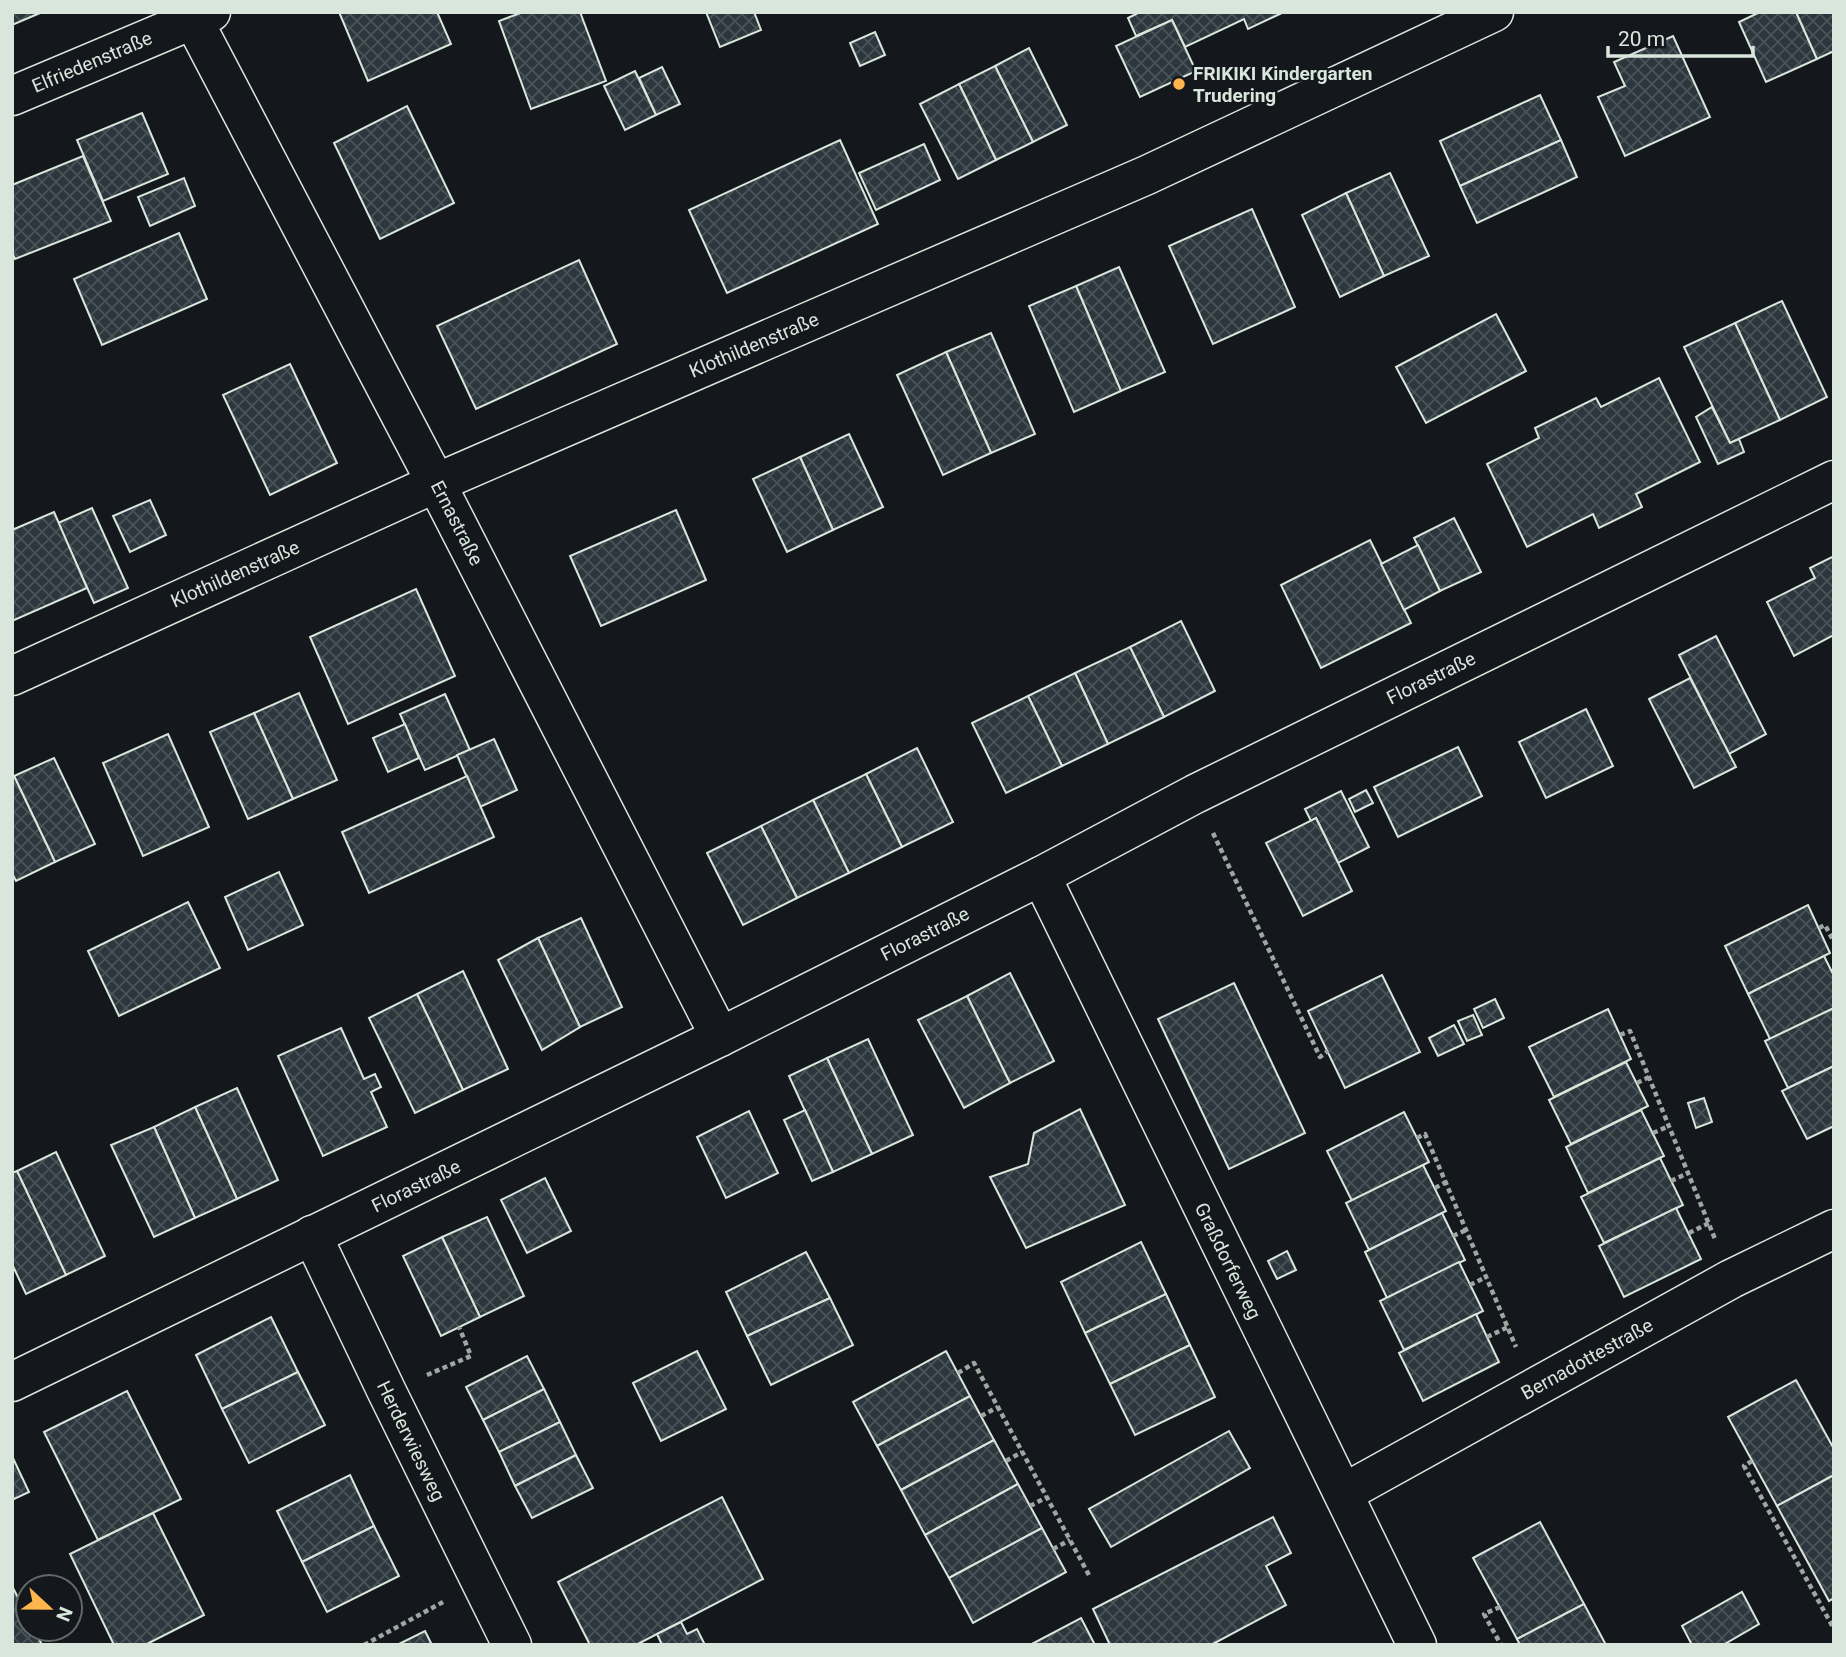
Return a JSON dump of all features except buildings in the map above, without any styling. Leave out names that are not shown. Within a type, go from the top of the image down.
[{"type":"street","name":"Klothildenstraße","points":[[12,676],[436,483],[1147,175],[1494,12]]},
{"type":"street","name":"Ernastraße","points":[[198,15],[720,1037]]},
{"type":"street","name":"Elfriedenstraße","points":[[12,96],[198,15]]},
{"type":"street","name":"Florastraße","points":[[12,1382],[720,1037],[1041,876],[1195,794],[1834,480]]},
{"type":"street","name":"Graßdorferweg","points":[[1041,876],[1417,1645]]},
{"type":"street","name":"Bernadottestraße","points":[[1343,1493],[1731,1279],[1834,1229]]},
{"type":"street","name":"Herderwiesweg","points":[[312,1235],[512,1645]]},
{"type":"path","points":[[1195,794],[1320,1057],[1328,1051]]},
{"type":"path","points":[[1819,928],[1825,925],[1834,942]]},
{"type":"path","points":[[1620,1035],[1630,1031],[1731,1279]]},
{"type":"path","points":[[1636,1083],[1649,1077]]},
{"type":"path","points":[[1653,1133],[1669,1126]]},
{"type":"path","points":[[1417,1138],[1425,1134],[1534,1388]]},
{"type":"path","points":[[1671,1181],[1688,1173]]},
{"type":"path","points":[[1435,1188],[1446,1182]]},
{"type":"path","points":[[1689,1233],[1709,1223]]},
{"type":"path","points":[[1453,1237],[1466,1230]]},
{"type":"path","points":[[1470,1285],[1486,1277]]},
{"type":"path","points":[[387,1392],[471,1356],[459,1327]]},
{"type":"path","points":[[1487,1337],[1508,1327]]},
{"type":"path","points":[[958,1373],[974,1363],[1090,1577]]},
{"type":"path","points":[[981,1416],[998,1407]]},
{"type":"path","points":[[1006,1461],[1022,1452]]},
{"type":"path","points":[[1752,1461],[1744,1466],[1834,1629]]},
{"type":"path","points":[[1030,1506],[1046,1497]]},
{"type":"path","points":[[1053,1549],[1070,1540]]},
{"type":"path","points":[[1795,1558],[1803,1554]]},
{"type":"path","points":[[364,1645],[481,1581]]},
{"type":"path","points":[[1500,1607],[1485,1614],[1501,1645]]},
{"type":"place","name":"FRIKIKI Kindergarten Trudering","points":[[1179,84]]}]
